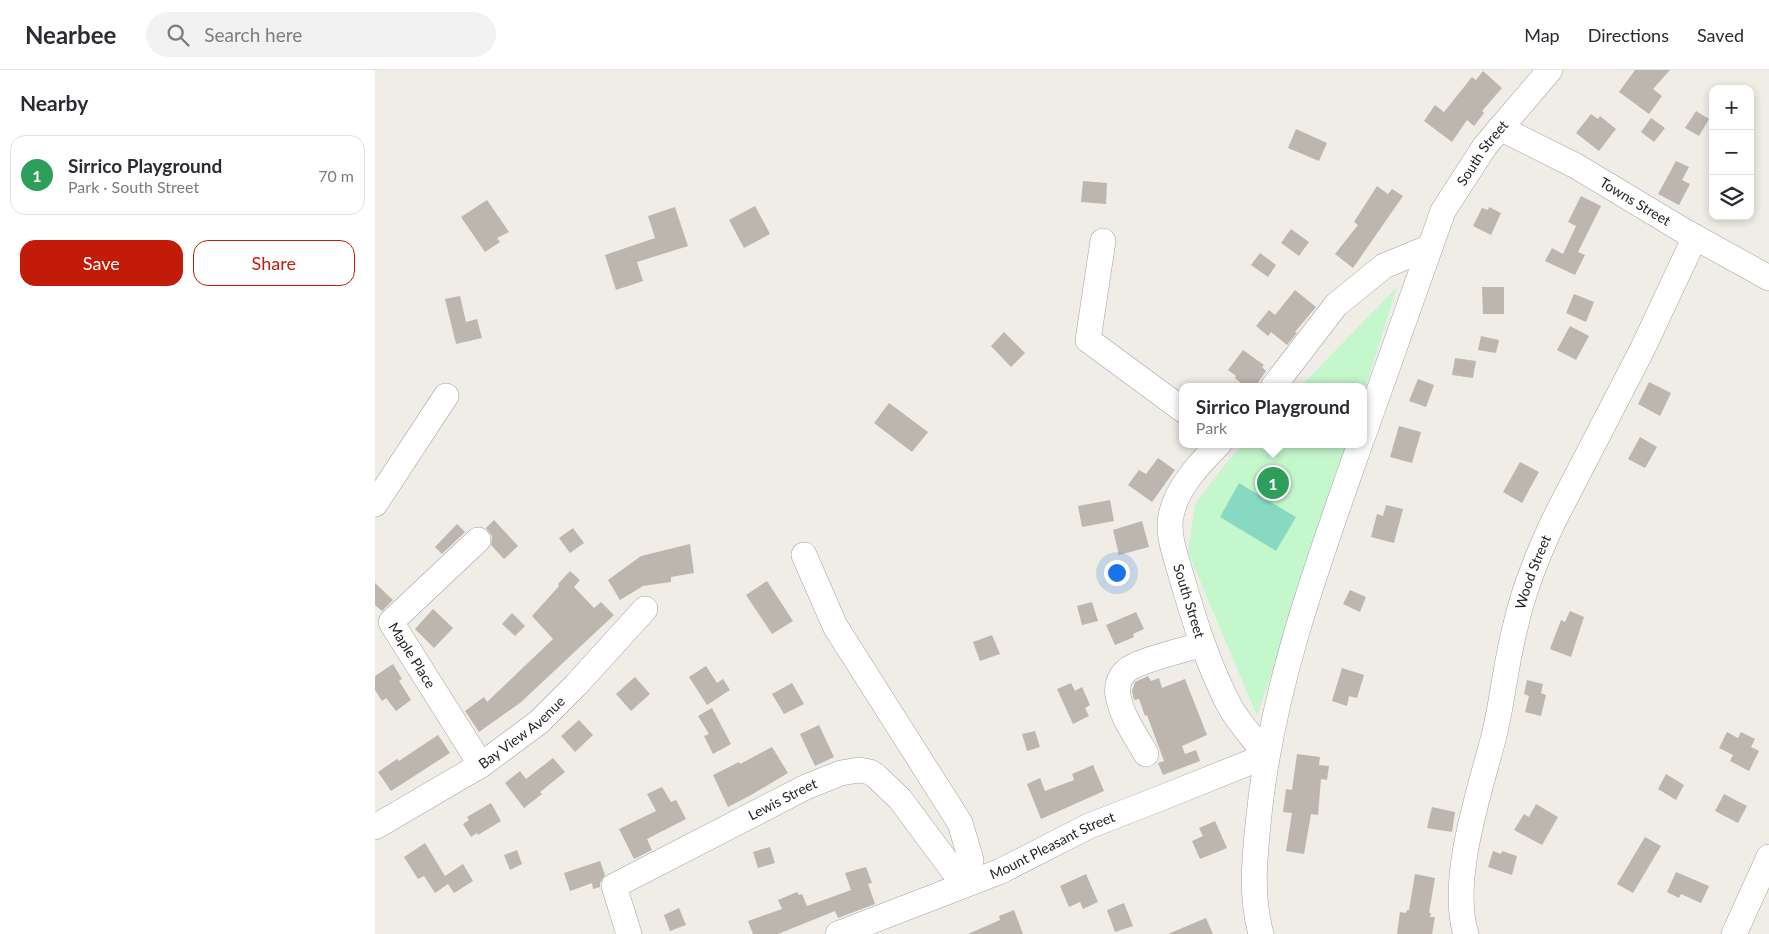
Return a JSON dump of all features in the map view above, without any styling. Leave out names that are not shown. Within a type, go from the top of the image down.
[{"type":"street","name":"South Street","points":[[1367,425],[1443,211],[1485,146],[1550,70]]},
{"type":"street","name":"Towns Street","points":[[1500,128],[1576,166],[1695,237],[1769,278]]},
{"type":"street","name":"Wood Street","points":[[1466,934],[1461,908],[1464,861],[1503,694],[1512,640],[1523,598],[1553,520],[1642,350],[1695,237]]},
{"type":"street","points":[[1103,241],[1089,340],[1179,407]]},
{"type":"street","points":[[1276,383],[1336,305],[1384,266],[1431,247]]},
{"type":"street","points":[[375,504],[445,396]]},
{"type":"street","name":"South Street","points":[[1215,448],[1205,458],[1184,487],[1171,517],[1171,531],[1177,560],[1203,644],[1231,708],[1266,756]]},
{"type":"street","points":[[1261,934],[1254,900],[1253,877],[1266,756],[1281,689],[1303,612],[1359,448]]},
{"type":"street","name":"Maple Place","points":[[479,540],[391,622],[481,764]]},
{"type":"street","points":[[804,555],[835,626],[959,822],[971,860],[964,885]]},
{"type":"street","name":"Bay View Avenue","points":[[375,827],[481,764],[539,722],[576,685],[645,608]]},
{"type":"street","points":[[1146,754],[1122,709],[1117,694],[1120,679],[1127,669],[1203,644]]},
{"type":"street","name":"Mount Pleasant Street","points":[[838,934],[1001,871],[1089,826],[1266,756]]},
{"type":"street","name":"Lewis Street","points":[[629,934],[614,886],[806,787],[841,773],[853,771],[864,771],[876,776],[900,799],[964,885]]},
{"type":"street","points":[[1735,934],[1769,857]]},
{"type":"green space","points":[[1397,287],[1367,383],[1304,383]]},
{"type":"green space","points":[[1240,448],[1347,448],[1257,716],[1188,552],[1195,504]]},
{"type":"green space","points":[[1239,483],[1296,517],[1276,551],[1220,517]]},
{"type":"building","points":[[1635,70],[1670,70],[1653,89],[1662,96],[1649,114],[1619,92]]},
{"type":"building","points":[[1483,71],[1502,88],[1482,111],[1484,113],[1474,126],[1467,120],[1452,142],[1424,121],[1435,105],[1444,112],[1472,77],[1476,80]]},
{"type":"building","points":[[1696,111],[1709,119],[1699,136],[1685,128]]},
{"type":"building","points":[[1591,114],[1598,119],[1600,116],[1616,129],[1599,151],[1576,133]]},
{"type":"building","points":[[1651,118],[1665,128],[1654,142],[1641,132]]},
{"type":"building","points":[[1296,129],[1327,143],[1319,161],[1288,148]]},
{"type":"building","points":[[1676,161],[1689,167],[1682,180],[1690,184],[1679,205],[1658,194]]},
{"type":"building","points":[[1083,181],[1107,183],[1106,204],[1081,202]]},
{"type":"building","points":[[1377,186],[1388,194],[1392,189],[1403,196],[1353,268],[1335,254],[1358,225],[1354,222]]},
{"type":"building","points":[[1581,196],[1601,206],[1578,252],[1585,255],[1575,275],[1545,261],[1552,248],[1563,254],[1576,226],[1568,222]]},
{"type":"building","points":[[487,200],[509,232],[497,238],[500,242],[485,252],[461,217]]},
{"type":"building","points":[[755,206],[770,234],[744,248],[729,220]]},
{"type":"building","points":[[675,207],[688,246],[637,262],[643,281],[616,290],[605,255],[655,238],[648,216]]},
{"type":"building","points":[[1489,207],[1501,213],[1491,235],[1473,226],[1482,208],[1488,210]]},
{"type":"building","points":[[1291,229],[1309,242],[1299,256],[1281,243]]},
{"type":"building","points":[[1260,253],[1276,265],[1268,277],[1251,265]]},
{"type":"building","points":[[1482,287],[1504,287],[1504,314],[1483,314]]},
{"type":"building","points":[[1295,290],[1316,307],[1295,332],[1297,333],[1287,345],[1271,332],[1268,336],[1256,326],[1269,310],[1275,315]]},
{"type":"building","points":[[1574,294],[1594,302],[1586,322],[1566,313]]},
{"type":"building","points":[[460,296],[466,322],[477,319],[482,338],[456,344],[445,299]]},
{"type":"building","points":[[1570,326],[1589,336],[1576,360],[1557,350]]},
{"type":"building","points":[[1004,332],[1025,353],[1011,367],[991,346]]},
{"type":"building","points":[[1481,336],[1499,340],[1496,353],[1478,350]]},
{"type":"building","points":[[1243,350],[1264,365],[1262,367],[1266,371],[1258,383],[1241,383],[1228,370]]},
{"type":"building","points":[[1455,358],[1476,361],[1473,378],[1452,375]]},
{"type":"building","points":[[1418,379],[1434,385],[1426,407],[1409,401]]},
{"type":"building","points":[[1649,382],[1671,393],[1660,416],[1638,404]]},
{"type":"building","points":[[889,403],[928,432],[912,452],[874,423]]},
{"type":"building","points":[[1399,426],[1421,432],[1412,463],[1390,457]]},
{"type":"building","points":[[1640,437],[1657,447],[1645,468],[1628,459]]},
{"type":"building","points":[[1158,458],[1175,470],[1152,502],[1128,485],[1139,470],[1146,474]]},
{"type":"building","points":[[1520,462],[1539,472],[1522,503],[1503,492]]},
{"type":"building","points":[[1110,500],[1114,521],[1082,527],[1078,506]]},
{"type":"building","points":[[1386,505],[1403,509],[1394,543],[1371,537],[1377,514],[1383,516]]},
{"type":"building","points":[[494,520],[518,546],[504,559],[491,545],[492,536],[486,528]]},
{"type":"building","points":[[1142,521],[1149,547],[1119,555],[1113,530]]},
{"type":"building","points":[[457,524],[465,532],[442,554],[435,547]]},
{"type":"building","points":[[573,528],[584,543],[570,553],[559,538]]},
{"type":"building","points":[[690,544],[694,573],[671,577],[671,582],[643,586],[620,600],[608,580],[641,556]]},
{"type":"building","points":[[570,571],[580,580],[574,587],[594,608],[601,602],[614,615],[520,703],[479,732],[465,711],[484,697],[487,702],[553,639],[532,616]]},
{"type":"building","points":[[767,581],[793,621],[772,634],[746,595]]},
{"type":"building","points":[[375,583],[393,600],[382,611],[375,605]]},
{"type":"building","points":[[1350,590],[1366,597],[1360,612],[1343,604]]},
{"type":"building","points":[[1092,602],[1098,621],[1082,625],[1077,606]]},
{"type":"building","points":[[433,609],[453,628],[434,648],[415,629]]},
{"type":"building","points":[[1570,611],[1584,617],[1571,657],[1550,649],[1561,620],[1565,622]]},
{"type":"building","points":[[1136,612],[1144,629],[1133,634],[1134,637],[1115,645],[1106,625]]},
{"type":"building","points":[[512,613],[525,626],[515,636],[502,624]]},
{"type":"building","points":[[992,635],[1000,654],[980,661],[973,642]]},
{"type":"building","points":[[393,664],[402,679],[399,681],[411,700],[396,711],[386,698],[382,701],[375,690],[375,676]]},
{"type":"building","points":[[706,666],[717,683],[723,679],[730,690],[707,705],[689,677]]},
{"type":"building","points":[[1342,668],[1364,675],[1357,698],[1349,696],[1347,706],[1332,701]]},
{"type":"building","points":[[1148,676],[1151,681],[1159,678],[1162,688],[1185,679],[1207,735],[1182,746],[1185,754],[1196,750],[1200,761],[1163,775],[1158,763],[1164,761],[1147,715],[1145,716],[1139,699],[1134,700],[1132,691],[1135,682]]},
{"type":"building","points":[[635,677],[650,694],[631,711],[616,694]]},
{"type":"building","points":[[1527,680],[1543,684],[1541,693],[1546,695],[1541,716],[1525,712],[1529,696],[1524,694]]},
{"type":"building","points":[[792,683],[804,704],[784,714],[772,694]]},
{"type":"building","points":[[1071,683],[1075,691],[1082,687],[1090,705],[1085,708],[1089,716],[1073,724],[1057,689]]},
{"type":"building","points":[[712,708],[731,744],[713,754],[704,736],[709,734],[698,716]]},
{"type":"building","points":[[579,720],[593,735],[575,752],[561,736]]},
{"type":"building","points":[[819,725],[834,757],[815,766],[800,734]]},
{"type":"building","points":[[1035,731],[1040,747],[1027,751],[1022,734]]},
{"type":"building","points":[[1727,732],[1738,738],[1741,732],[1755,739],[1751,747],[1759,751],[1749,771],[1730,761],[1733,755],[1719,748]]},
{"type":"building","points":[[438,735],[450,753],[391,791],[378,772],[397,759],[399,761]]},
{"type":"building","points":[[772,747],[788,773],[728,807],[713,775],[739,762],[740,764]]},
{"type":"building","points":[[1297,754],[1320,757],[1319,765],[1329,766],[1327,780],[1321,779],[1318,815],[1311,814],[1304,854],[1286,851],[1292,813],[1283,812],[1286,789],[1292,790]]},
{"type":"building","points":[[553,758],[565,772],[524,808],[505,783],[520,771],[526,779]]},
{"type":"building","points":[[1093,765],[1104,791],[1041,819],[1027,784],[1040,778],[1045,791],[1074,780],[1072,774]]},
{"type":"building","points":[[1666,774],[1684,785],[1676,800],[1658,789]]},
{"type":"building","points":[[662,787],[671,802],[676,800],[686,819],[647,839],[652,850],[634,859],[619,829],[656,811],[647,794]]},
{"type":"building","points":[[1724,794],[1747,806],[1738,823],[1715,811]]},
{"type":"building","points":[[491,803],[501,821],[478,835],[477,833],[471,837],[463,824],[469,820],[467,817]]},
{"type":"building","points":[[1536,804],[1558,817],[1542,845],[1514,830],[1524,814],[1529,817]]},
{"type":"building","points":[[1432,807],[1455,812],[1452,832],[1427,828]]},
{"type":"building","points":[[1215,821],[1227,848],[1200,859],[1192,841],[1203,836],[1199,828]]},
{"type":"building","points":[[1645,837],[1661,846],[1633,893],[1617,884]]},
{"type":"building","points":[[425,843],[445,876],[463,864],[473,881],[454,893],[448,884],[435,893],[424,876],[418,879],[404,857]]},
{"type":"building","points":[[770,847],[775,863],[758,868],[753,852]]},
{"type":"building","points":[[517,850],[522,864],[510,870],[504,855]]},
{"type":"building","points":[[1493,851],[1501,854],[1502,851],[1517,856],[1512,875],[1488,867]]},
{"type":"building","points":[[600,861],[605,875],[600,883],[600,887],[593,889],[592,883],[570,891],[564,873]]},
{"type":"building","points":[[866,867],[872,883],[868,884],[875,904],[838,918],[835,911],[778,934],[753,934],[748,921],[782,909],[778,900],[797,892],[799,895],[802,894],[807,906],[851,890],[845,873]]},
{"type":"building","points":[[1676,872],[1709,886],[1701,903],[1681,894],[1679,898],[1667,892]]},
{"type":"building","points":[[1086,874],[1098,902],[1083,909],[1080,902],[1069,907],[1060,886]]},
{"type":"building","points":[[1415,874],[1435,878],[1429,913],[1431,913],[1430,917],[1435,917],[1432,934],[1397,934],[1400,912],[1406,913],[1409,910]]},
{"type":"building","points":[[1124,903],[1133,926],[1115,932],[1107,910]]},
{"type":"building","points":[[679,908],[686,925],[670,931],[664,915]]},
{"type":"building","points":[[1014,910],[1023,934],[968,934],[1000,920],[999,916]]},
{"type":"building","points":[[1206,918],[1213,934],[1168,934]]},
{"type":"place","name":"Sirrico Playground","points":[[1273,483]]}]
